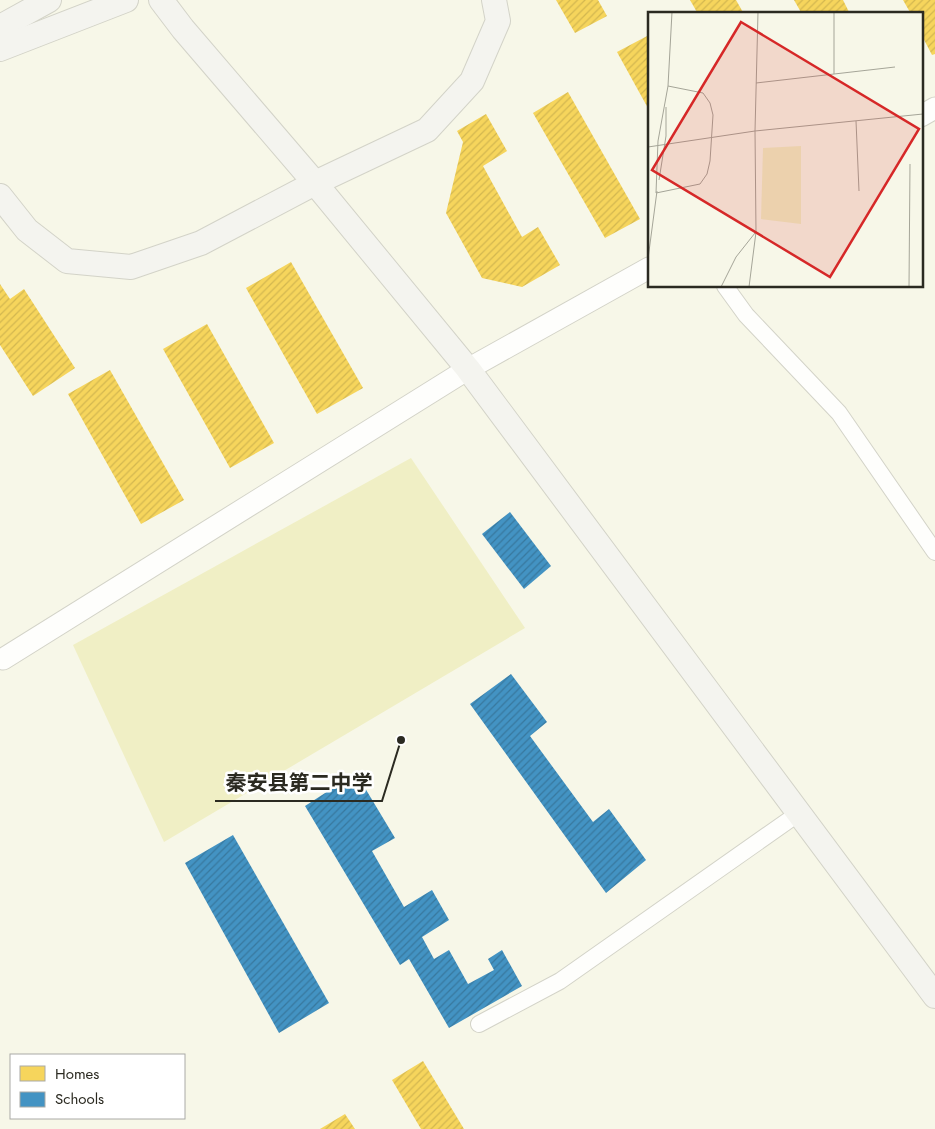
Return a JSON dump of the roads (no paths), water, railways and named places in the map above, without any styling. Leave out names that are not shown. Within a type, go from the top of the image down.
[{"type":"main road","points":[[0,27],[49,0]]},
{"type":"main road","points":[[0,49],[126,0]]},
{"type":"main road","points":[[161,0],[183,29],[315,183],[468,369],[935,996]]},
{"type":"main road","points":[[0,196],[27,230],[67,261],[131,267],[201,244],[315,183],[426,130],[472,81],[498,21],[494,0]]},
{"type":"street","points":[[922,115],[935,108]]},
{"type":"street","points":[[1,659],[468,369],[648,269]]},
{"type":"street","points":[[727,288],[746,315],[839,413],[935,552]]},
{"type":"street","points":[[479,1024],[560,981],[799,813]]},
{"type":"place","name":"秦安县第二中学","points":[[401,740]]}]
